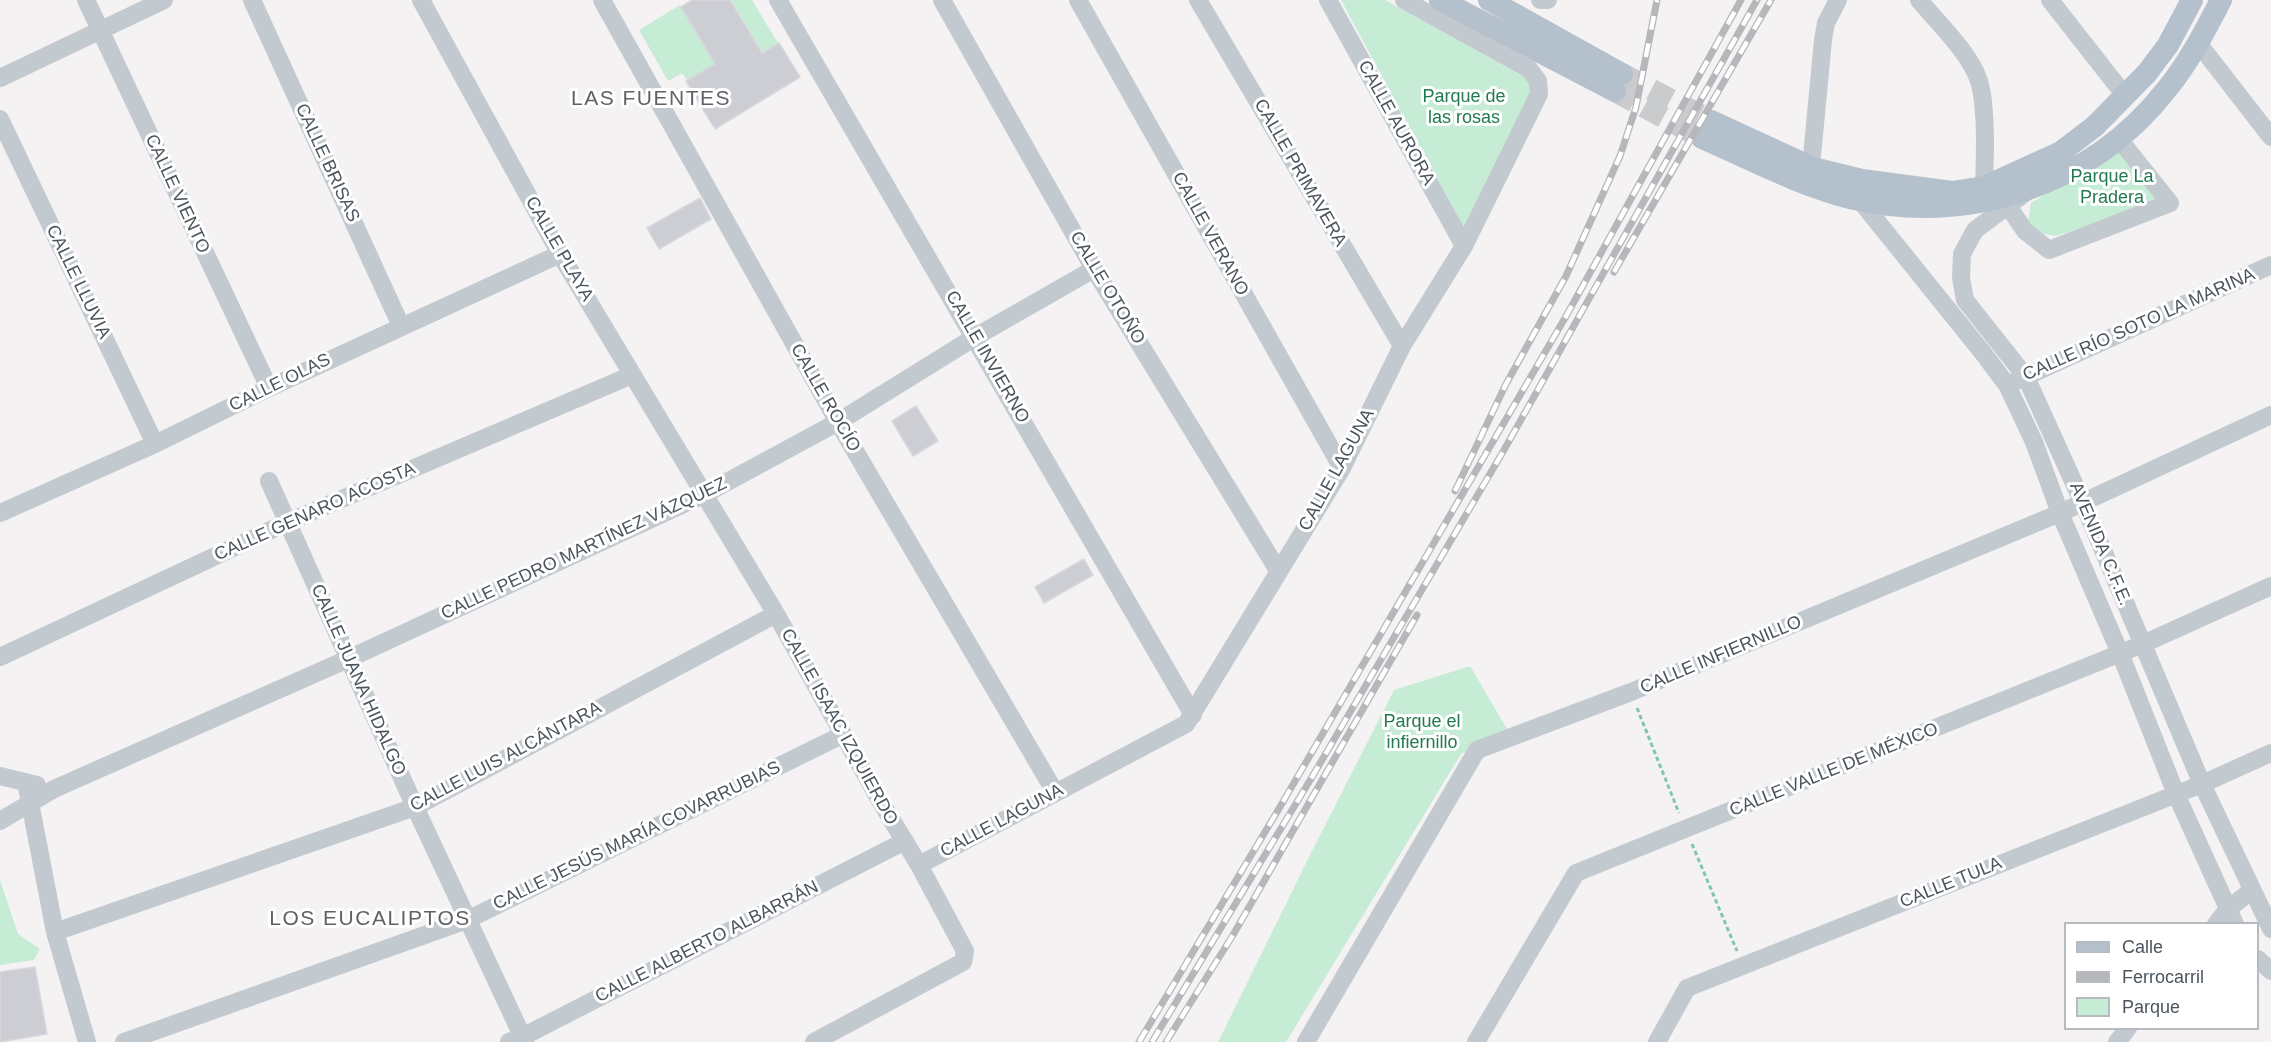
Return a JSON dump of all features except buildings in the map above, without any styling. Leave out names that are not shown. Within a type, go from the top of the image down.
[{"type":"main road","points":[[1440,0],[1619,83],[1489,0]]},
{"type":"main road","points":[[2184,4],[2168,45],[2147,74],[2095,126],[2061,152],[1984,187],[1952,192],[1862,180],[1813,168],[1707,129],[1798,180],[1859,199],[1899,206],[1952,207],[2028,191],[2069,171],[2119,139],[2166,91],[2186,63],[2221,0]]},
{"type":"street","name":"CALLE VIENTO","points":[[86,0],[269,388]]},
{"type":"street","points":[[0,78],[101,32],[164,0]]},
{"type":"street","name":"CALLE BRISAS","points":[[252,0],[401,326]]},
{"type":"street","name":"CALLE PLAYA","points":[[421,0],[560,254],[703,495]]},
{"type":"street","name":"CALLE ROCÍO","points":[[602,0],[838,422],[1055,792]]},
{"type":"street","name":"CALLE INVIERNO","points":[[778,0],[1193,714]]},
{"type":"street","name":"CALLE OTOÑO","points":[[942,0],[1094,269],[1279,572]]},
{"type":"street","name":"CALLE VERANO","points":[[1078,0],[1342,468]]},
{"type":"street","name":"CALLE PRIMAVERA","points":[[1198,0],[1402,346]]},
{"type":"street","name":"CALLE AURORA","points":[[1328,0],[1464,246]]},
{"type":"street","name":"CALLE LAGUNA","points":[[920,865],[1186,724],[1342,468],[1402,346],[1464,246],[1539,94],[1538,81],[1529,69],[1404,0]]},
{"type":"street","points":[[1540,0],[1548,0]]},
{"type":"street","points":[[1812,156],[1826,23],[1838,0]]},
{"type":"street","points":[[1919,0],[1969,61],[1979,81],[1983,105],[1984,187]]},
{"type":"street","points":[[2050,0],[2126,97]]},
{"type":"street","points":[[2198,43],[2271,137]]},
{"type":"street","name":"CALLE LLUVIA","points":[[0,119],[155,444]]},
{"type":"street","points":[[2008,206],[2025,231],[2049,250],[2170,203],[2119,139]]},
{"type":"street","name":"AVENIDA C.F.E.","points":[[2028,191],[1975,230],[1962,254],[1961,278],[1965,300],[2026,377],[2083,503],[2202,784],[2271,929]]},
{"type":"street","name":"AVENIDA C.F.E.","points":[[1859,199],[2007,385],[2034,442],[2060,513],[2120,653],[2226,919]]},
{"type":"street","name":"CALLE OLAS","points":[[2,506],[155,444],[401,326],[560,254]]},
{"type":"street","name":"CALLE RÍO SOTO LA MARINA","points":[[2007,385],[2271,265]]},
{"type":"street","name":"CALLE PEDRO MARTÍNEZ VÁZQUEZ","points":[[0,821],[54,789],[348,659],[703,495],[838,422],[975,337],[1094,269]]},
{"type":"street","name":"CALLE GENARO ACOSTA","points":[[0,657],[288,522],[632,375]]},
{"type":"street","name":"CALLE INFIERNILLO","points":[[1306,1042],[1477,750],[1630,692],[2060,513],[2271,415]]},
{"type":"street","name":"CALLE JUANA HIDALGO","points":[[269,481],[519,1040]]},
{"type":"street","name":"CALLE ISAAC IZQUIERDO","points":[[703,495],[776,614],[842,735],[920,865],[965,951],[963,962],[814,1042]]},
{"type":"street","name":"CALLE VALLE DE MÉXICO","points":[[1476,1042],[1576,873],[2143,644],[2271,586]]},
{"type":"street","name":"CALLE LUIS ALCÁNTARA","points":[[55,932],[415,807],[776,614]]},
{"type":"street","name":"CALLE JESÚS MARÍA COVARRUBIAS","points":[[124,1042],[467,920],[842,735]]},
{"type":"street","name":"CALLE TULA","points":[[1657,1042],[1687,988],[2202,784],[2271,753]]},
{"type":"street","points":[[0,776],[54,789]]},
{"type":"street","points":[[26,782],[55,932],[87,1042]]},
{"type":"street","name":"CALLE ALBERTO ALBARRÁN","points":[[519,1040],[905,841]]},
{"type":"street","points":[[2226,919],[2252,890]]},
{"type":"street","points":[[2259,960],[2271,971]]},
{"type":"street","points":[[2117,1042],[2127,1030]]},
{"type":"green space","points":[[731,0],[752,0],[778,43],[762,52]]},
{"type":"green space","name":"Parque de las rosas","points":[[1341,0],[1385,0],[1535,83],[1463,227]]},
{"type":"green space","points":[[680,5],[715,64],[687,80],[682,73],[668,81],[639,30]]},
{"type":"green space","name":"Parque La Pradera","points":[[2119,148],[2158,200],[2055,236],[2035,232],[2028,221],[2031,203]]},
{"type":"green space","name":"Parque el infiernillo","points":[[1470,666],[1507,729],[1461,754],[1286,1042],[1218,1042],[1394,690]]},
{"type":"green space","points":[[0,880],[18,934],[40,949],[34,960],[0,965]]},
{"type":"tunnel","points":[[1622,74],[1711,121]]},
{"type":"tunnel","points":[[1615,91],[1702,138]]},
{"type":"railway","points":[[1455,491],[1506,384],[1566,276],[1620,156],[1636,107],[1657,0]]},
{"type":"railway","points":[[1139,1042],[1277,812],[1565,318],[1741,0]]},
{"type":"railway","points":[[1152,1042],[1312,777],[1504,450],[1757,0]]},
{"type":"railway","points":[[1614,272],[1771,0]]},
{"type":"railway","points":[[1166,1042],[1233,935],[1417,615]]},
{"type":"district","name":"LAS FUENTES","points":[[651,99]]},
{"type":"district","name":"LOS EUCALIPTOS","points":[[370,919]]}]
